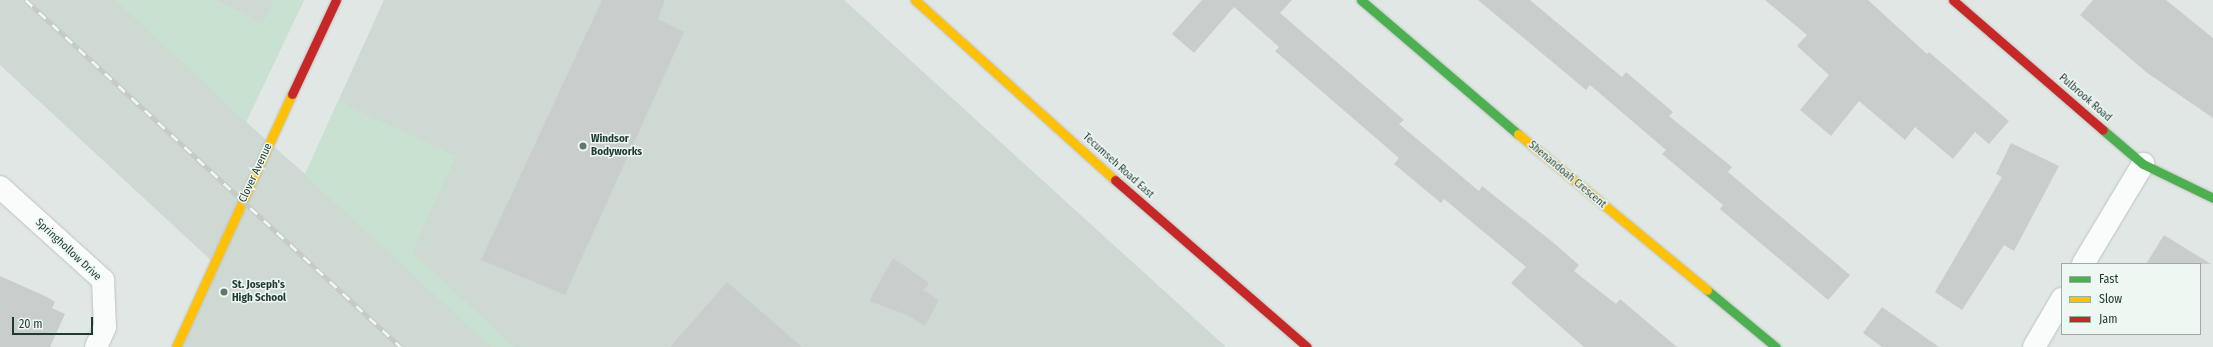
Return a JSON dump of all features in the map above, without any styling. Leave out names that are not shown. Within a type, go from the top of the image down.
[{"type":"street","name":"Clover Avenue","points":[[176,347],[336,0]]},
{"type":"street","name":"Tecumseh Road East","points":[[915,0],[1224,278],[1307,347]]},
{"type":"street","name":"Shenandoah Crescent","points":[[1360,0],[1432,63],[1776,347]]},
{"type":"street","name":"Pulbrook Road","points":[[1953,0],[2143,164],[2213,198]]},
{"type":"street","points":[[2084,263],[2143,164]]},
{"type":"street","name":"Springhollow Drive","points":[[0,187],[103,280],[105,327],[96,347]]},
{"type":"street","points":[[2034,347],[2061,301]]},
{"type":"shaded area","points":[[0,0],[304,0],[246,122],[305,174],[384,0],[844,0],[1226,347],[177,347],[215,264],[0,65]]},
{"type":"green space","points":[[115,0],[216,0],[263,23],[274,0],[304,0],[246,122]]},
{"type":"green space","points":[[338,101],[456,156],[412,252],[514,347],[491,347],[305,175]]},
{"type":"building","name":"Windsor Bodyworks","points":[[602,0],[665,0],[658,19],[684,32],[565,295],[481,260]]},
{"type":"building","points":[[1202,0],[1292,0],[1280,13],[1404,120],[1399,124],[1479,191],[1482,186],[1555,244],[1579,265],[1574,271],[1616,304],[1620,299],[1677,347],[1584,347],[1511,283],[1526,267],[1444,199],[1441,203],[1394,164],[1399,158],[1275,51],[1279,47],[1234,7],[1194,53],[1172,34]]},
{"type":"building","points":[[1478,0],[1530,0],[1622,77],[1626,72],[1673,112],[1669,116],[1732,167],[1728,172],[1850,275],[1828,300],[1720,209],[1723,205],[1662,154],[1666,150],[1590,85],[1586,90]]},
{"type":"building","points":[[1765,0],[1868,0],[1927,54],[1929,52],[2009,121],[1989,144],[1975,132],[1953,159],[1915,127],[1905,140],[1859,101],[1831,136],[1800,110],[1829,75],[1797,46],[1807,35]]},
{"type":"building","points":[[2093,0],[2166,0],[2213,38],[2213,118],[2146,72],[2080,15]]},
{"type":"building","points":[[2011,143],[2059,166],[2014,251],[2004,245],[1962,310],[1935,292],[2002,177],[1996,174]]},
{"type":"building","points":[[2164,235],[2211,264],[2201,263],[2147,263]]},
{"type":"building","points":[[893,258],[929,283],[923,290],[939,300],[925,326],[907,315],[869,301]]},
{"type":"building","points":[[0,276],[47,297],[55,302],[52,308],[65,314],[50,347],[0,347]]},
{"type":"building","points":[[727,282],[802,347],[670,347]]},
{"type":"building","points":[[1882,307],[1939,347],[1882,347],[1863,333]]},
{"type":"railway","points":[[26,0],[401,347]]},
{"type":"traffic: fast","points":[[1361,0],[1518,134]]},
{"type":"traffic: fast","points":[[2103,130],[2143,164],[2213,198]]},
{"type":"traffic: fast","points":[[1707,290],[1776,347]]},
{"type":"traffic: slow","points":[[915,0],[1115,180]]},
{"type":"traffic: slow","points":[[176,347],[292,94]]},
{"type":"traffic: slow","points":[[1518,134],[1707,290]]},
{"type":"traffic: jam","points":[[292,94],[336,0]]},
{"type":"traffic: jam","points":[[1953,0],[2103,130]]},
{"type":"traffic: jam","points":[[1115,180],[1307,347]]},
{"type":"place","name":"Windsor Bodyworks","points":[[583,146]]},
{"type":"place","name":"St. Joseph's High School","points":[[224,292]]}]
